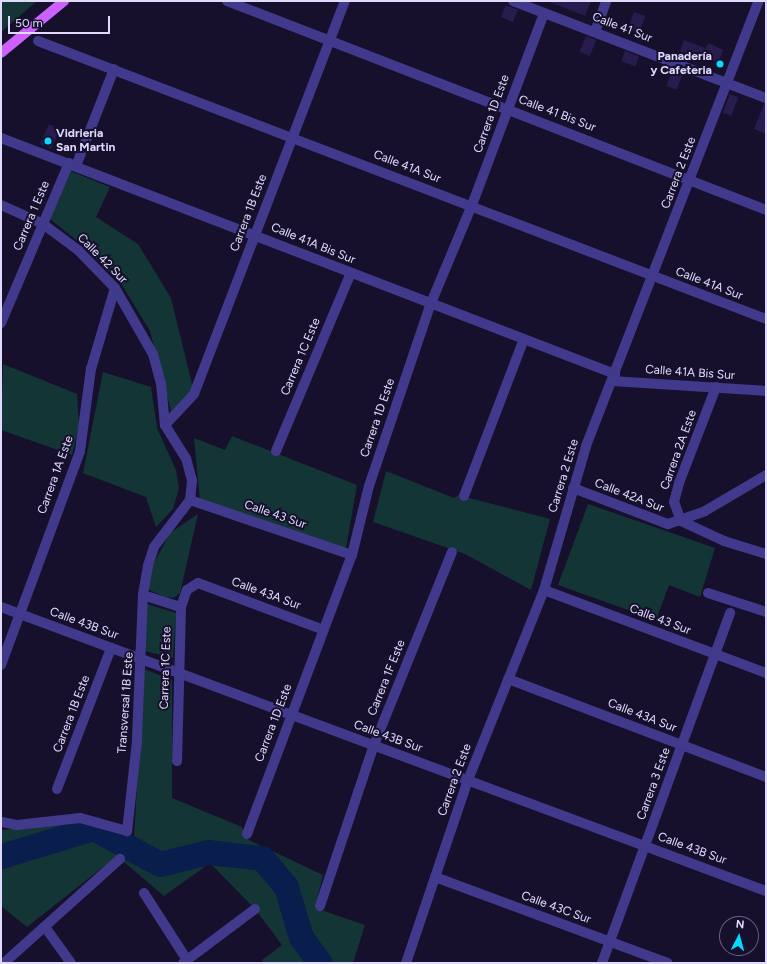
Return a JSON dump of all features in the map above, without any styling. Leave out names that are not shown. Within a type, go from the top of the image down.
[{"type":"main road","points":[[1,52],[64,1]]},
{"type":"street","name":"Calle 41 Bis Sur","points":[[227,1],[766,210]]},
{"type":"street","name":"Carrera 1B Este","points":[[165,425],[194,394],[345,1]]},
{"type":"street","name":"Calle 41 Sur","points":[[513,1],[728,82],[766,98]]},
{"type":"street","points":[[595,32],[606,1]]},
{"type":"street","name":"Carrera 2 Este","points":[[406,963],[468,780],[544,590],[573,488],[613,378],[654,276],[759,1]]},
{"type":"street","name":"Carrera 1D Este","points":[[247,834],[352,555],[369,486],[431,303],[472,205],[544,13]]},
{"type":"street","name":"Calle 41A Sur","points":[[38,41],[472,205],[766,320]]},
{"type":"street","name":"Carrera 1 Este","points":[[1,324],[43,224],[72,165],[114,69]]},
{"type":"street","name":"Calle 41A Bis Sur","points":[[1,138],[524,339],[613,378],[716,388],[766,391]]},
{"type":"street","name":"Calle 42 Sur","points":[[1,205],[43,224],[78,250],[115,288],[153,354],[161,383],[165,425]]},
{"type":"street","name":"Carrera 1C Este","points":[[276,451],[350,273]]},
{"type":"street","name":"Carrera 1A Este","points":[[1,665],[80,451],[91,369],[115,288]]},
{"type":"street","points":[[464,496],[524,339]]},
{"type":"street","name":"Carrera 2A Este","points":[[681,521],[674,502],[679,483],[716,388]]},
{"type":"street","points":[[165,425],[189,467],[192,481],[190,500]]},
{"type":"street","points":[[681,521],[728,500],[766,475]]},
{"type":"street","name":"Calle 42A Sur","points":[[573,488],[652,521],[681,521],[724,541],[766,554]]},
{"type":"street","name":"Calle 43 Sur","points":[[190,500],[352,555]]},
{"type":"street","name":"Transversal 1B Este","points":[[1,822],[17,825],[80,818],[128,831],[142,660],[143,595],[154,547],[190,500]]},
{"type":"street","name":"Carrera 1F Este","points":[[320,906],[374,745],[452,552]]},
{"type":"street","name":"Carrera 1C Este","points":[[177,761],[178,673],[181,607],[187,590],[198,583]]},
{"type":"street","name":"Calle 43A Sur","points":[[198,583],[324,630]]},
{"type":"street","name":"Calle 43 Sur","points":[[544,590],[766,673]]},
{"type":"street","points":[[708,593],[766,612]]},
{"type":"street","points":[[143,595],[181,607]]},
{"type":"street","name":"Calle 43B Sur","points":[[1,607],[766,891]]},
{"type":"street","name":"Carrera 3 Este","points":[[602,963],[730,613]]},
{"type":"street","name":"Carrera 1B Este","points":[[57,789],[111,648]]},
{"type":"street","name":"Calle 43A Sur","points":[[508,679],[766,777]]},
{"type":"street","points":[[4,963],[120,859]]},
{"type":"street","name":"Calle 43C Sur","points":[[435,877],[668,963]]},
{"type":"street","points":[[144,893],[185,962],[255,909]]},
{"type":"street","points":[[45,926],[72,963]]},
{"type":"green space","points":[[1,1],[37,1],[1,32]]},
{"type":"green space","points":[[70,171],[110,187],[96,217],[138,244],[171,298],[193,388],[171,411],[150,331],[122,285],[86,248],[50,219]]},
{"type":"green space","points":[[3,364],[77,394],[79,426],[72,455],[1,430]]},
{"type":"green space","points":[[103,372],[151,387],[157,428],[176,470],[179,488],[173,509],[156,527],[146,497],[83,473]]},
{"type":"green space","points":[[232,436],[357,485],[346,548],[200,501],[194,438],[225,450]]},
{"type":"green space","points":[[386,471],[454,498],[458,495],[550,519],[531,590],[465,554],[373,522]]},
{"type":"green space","points":[[588,504],[715,548],[700,597],[669,585],[656,620],[558,585]]},
{"type":"green space","points":[[198,514],[180,593],[174,598],[165,597],[147,589],[149,572],[170,533]]},
{"type":"green space","points":[[147,604],[176,613],[173,658],[145,651]]},
{"type":"green space","points":[[144,669],[172,680],[172,798],[242,827],[247,839],[323,875],[315,908],[365,925],[353,963],[264,963],[262,960],[282,945],[255,909],[210,863],[164,896],[117,856],[27,927],[1,906],[1,830],[92,822],[134,838]]},
{"type":"building","points":[[547,1],[591,1],[585,16]]},
{"type":"building","points":[[506,5],[518,10],[513,22],[501,17]]},
{"type":"building","points":[[634,12],[645,16],[639,33],[628,29]]},
{"type":"building","points":[[586,36],[596,40],[590,56],[580,52]]},
{"type":"building","points":[[684,40],[705,48],[701,59],[690,55],[688,61],[678,57]]},
{"type":"building","points":[[708,43],[724,50],[718,63],[702,56]]},
{"type":"building","points":[[625,51],[639,56],[635,66],[621,61]]},
{"type":"building","points":[[673,69],[683,73],[676,90],[666,86]]},
{"type":"building","points":[[730,94],[738,97],[731,116],[723,113]]},
{"type":"building","points":[[764,104],[766,104],[766,134],[754,129]]},
{"type":"building","points":[[49,124],[60,129],[51,149],[40,144]]},
{"type":"waterway","points":[[1,856],[93,828],[160,864],[208,852],[262,858],[286,887],[301,937],[320,963]]},
{"type":"place","name":"Panadería y Cafeteria","points":[[720,64]]},
{"type":"place","name":"Vidrieria San Martin","points":[[48,141]]}]
